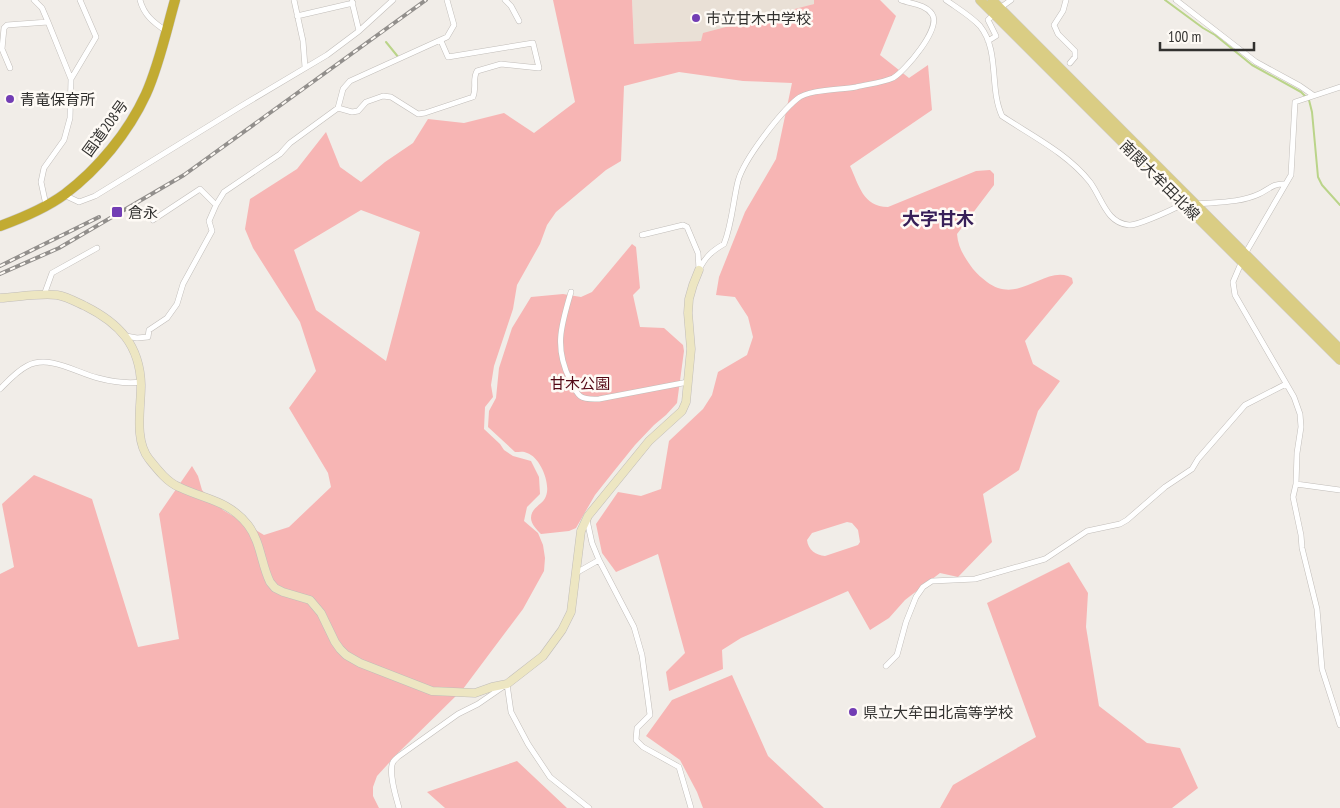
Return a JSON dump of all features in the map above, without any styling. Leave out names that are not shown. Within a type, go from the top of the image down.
[{"type":"highway","name":"国道208号","points":[[0,226],[26,216],[64,195],[90,173],[112,147],[135,115],[146,95],[175,0]]},
{"type":"main road","name":"南関大牟田北線","points":[[980,0],[997,11],[1196,204],[1244,259],[1340,360]]},
{"type":"main road","name":"南関大牟田北線","points":[[992,0],[997,11],[1183,202],[1340,349]]},
{"type":"street","points":[[34,0],[42,8],[71,79],[70,118],[64,140],[44,168],[41,182],[46,205]]},
{"type":"street","points":[[71,79],[96,38],[80,0]]},
{"type":"street","points":[[140,0],[143,11],[152,22],[166,31]]},
{"type":"street","points":[[294,0],[303,41],[305,67]]},
{"type":"street","points":[[64,195],[79,202],[95,196],[327,55],[393,0]]},
{"type":"street","points":[[126,336],[148,337],[149,330],[167,318],[178,304],[183,284],[212,231],[209,221],[224,192],[280,154],[290,143],[338,108],[344,89],[350,81],[448,37],[454,25],[447,0]]},
{"type":"street","points":[[505,0],[511,6],[519,21]]},
{"type":"street","points":[[399,808],[391,770],[393,762],[458,714],[478,704],[507,684],[543,656],[562,630],[571,612],[581,531],[588,516],[649,441],[682,411],[686,402],[691,349],[688,313],[692,285],[705,258],[710,252],[724,244],[738,179],[744,165],[784,112],[799,97],[814,92],[845,89],[884,81],[904,70],[924,44],[933,28],[933,16],[925,8],[901,0]]},
{"type":"street","points":[[946,0],[979,26],[988,41],[1002,116],[1056,150],[1074,166],[1090,182],[1113,219],[1122,224],[1138,224],[1178,208],[1183,202],[1196,204],[1246,200],[1260,194],[1271,186],[1284,184]]},
{"type":"street","points":[[988,41],[996,36],[988,20],[1011,0]]},
{"type":"street","points":[[1066,0],[1063,11],[1054,25],[1058,34],[1074,51],[1075,57],[1070,63]]},
{"type":"street","points":[[1176,0],[1256,62],[1313,95]]},
{"type":"street","points":[[297,16],[352,2],[358,31]]},
{"type":"street","points":[[10,68],[1,49],[4,28],[7,25],[48,22]]},
{"type":"street","points":[[338,108],[352,112],[358,110],[366,102],[382,96],[391,97],[418,114],[425,113],[473,97],[476,90],[474,76],[477,71],[501,64],[539,68],[533,43],[448,57],[441,41]]},
{"type":"street","points":[[1340,87],[1295,102],[1291,176],[1284,184],[1273,209],[1233,282],[1235,295],[1294,397],[1300,414],[1301,427],[1297,453],[1296,484],[1293,497],[1302,535],[1302,548],[1317,609],[1322,670],[1340,724]]},
{"type":"street","points":[[153,220],[200,189],[216,205]]},
{"type":"street","points":[[642,235],[683,225],[687,227],[698,253],[699,270]]},
{"type":"street","points":[[44,295],[52,273],[97,248]]},
{"type":"street","points":[[571,292],[562,323],[561,359],[577,395],[585,400],[599,399],[688,382]]},
{"type":"street","points":[[0,298],[44,295],[69,298],[102,315],[118,327],[126,336],[138,360],[141,382],[142,448],[148,457],[178,487],[220,502],[242,519],[253,533],[270,582],[275,588],[304,598],[315,605],[322,613],[335,642],[346,655],[360,663],[432,691],[475,693],[507,684]]},
{"type":"street","points":[[0,389],[27,366],[37,362],[65,366],[96,378],[126,384],[141,382]]},
{"type":"street","points":[[886,666],[897,655],[906,622],[916,596],[923,587],[932,581],[975,579],[1045,559],[1087,531],[1120,524],[1165,487],[1192,469],[1198,459],[1245,405],[1286,384]]},
{"type":"street","points":[[1296,484],[1340,490]]},
{"type":"street","points":[[587,520],[592,543],[634,627],[642,655],[650,715],[637,728],[636,740],[679,767],[691,808]]},
{"type":"street","points":[[576,573],[599,560]]},
{"type":"street","points":[[507,684],[511,712],[528,744],[550,777],[589,808]]},
{"type":"shaded area","name":"市立甘木中学校","points":[[632,0],[814,0],[814,4],[701,41],[634,44]]},
{"type":"green space","points":[[553,0],[632,0],[634,44],[701,41],[703,33],[814,4],[814,0],[880,0],[896,16],[880,55],[909,78],[928,65],[932,110],[850,166],[863,194],[873,203],[888,207],[976,171],[990,170],[994,174],[994,185],[957,234],[960,248],[973,269],[987,282],[998,288],[1009,290],[1058,275],[1072,278],[1073,283],[1025,341],[1033,364],[1060,381],[1038,411],[1019,470],[983,494],[992,542],[958,577],[940,573],[905,600],[889,618],[870,630],[848,591],[741,638],[722,650],[723,669],[669,691],[666,672],[685,653],[658,554],[616,572],[602,553],[596,524],[618,492],[641,496],[661,489],[669,441],[703,409],[712,395],[718,372],[747,355],[753,337],[748,317],[735,297],[716,295],[719,277],[745,212],[776,159],[792,83],[743,81],[679,72],[624,86],[621,161],[606,170],[556,212],[547,225],[540,244],[517,285],[513,309],[494,366],[491,385],[493,397],[485,407],[484,429],[504,450],[513,456],[531,461],[539,477],[540,494],[527,507],[524,521],[538,533],[543,545],[544,571],[523,609],[463,689],[377,776],[373,787],[373,796],[379,808],[0,808],[0,574],[14,567],[2,504],[34,475],[92,499],[138,647],[179,639],[159,514],[192,466],[198,476],[202,490],[208,497],[223,510],[264,535],[289,527],[331,487],[328,473],[289,408],[316,371],[300,322],[253,248],[245,229],[250,199],[297,169],[326,132],[340,167],[361,182],[385,162],[413,143],[428,119],[464,123],[504,113],[534,133],[575,102]],"holes":[[[361,210],[420,232],[386,361],[316,310],[294,250]],[[847,522],[852,523],[858,530],[860,542],[858,545],[825,556],[811,549],[807,540],[812,533]]]},
{"type":"green space","name":"甘木公園","points":[[632,244],[636,247],[640,288],[633,295],[640,327],[664,328],[683,345],[684,351],[677,403],[635,445],[595,495],[576,528],[569,531],[541,534],[533,525],[531,518],[533,511],[546,496],[547,484],[543,471],[532,455],[524,452],[515,452],[488,427],[489,411],[496,398],[499,368],[512,328],[531,297],[563,294],[581,297],[592,292]]},
{"type":"green space","points":[[1069,562],[1088,593],[1086,627],[1099,706],[1147,743],[1180,748],[1198,788],[1172,808],[940,808],[953,785],[1036,737],[987,603]]},
{"type":"green space","points":[[732,675],[768,756],[824,808],[703,808],[697,792],[680,760],[646,736],[672,700]]},
{"type":"green space","points":[[517,761],[567,808],[445,808],[427,792]]},
{"type":"waterway","points":[[1165,0],[1215,35],[1252,65],[1301,92],[1309,100],[1312,112],[1318,177],[1322,185],[1340,205]]},
{"type":"waterway","points":[[386,42],[399,58]]},
{"type":"railway","points":[[0,274],[59,248],[184,175],[426,0]]},
{"type":"railway","points":[[0,266],[99,217]]},
{"type":"place","name":"市立甘木中学校","points":[[696,18]]},
{"type":"place","name":"青竜保育所","points":[[10,99]]},
{"type":"place","name":"倉永","points":[[117,212]]},
{"type":"place","name":"県立大牟田北高等学校","points":[[853,712]]},
{"type":"district","name":"大字甘木","points":[[938,218]]}]
